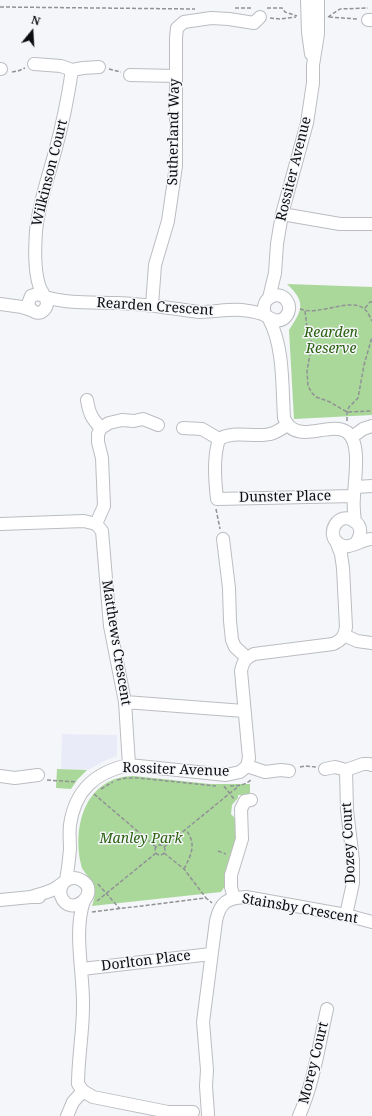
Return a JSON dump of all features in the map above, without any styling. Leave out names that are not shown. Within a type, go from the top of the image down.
[{"type":"street","name":"Rossiter Avenue","points":[[267,299],[275,273],[277,244],[282,214],[306,123],[313,83],[313,65],[308,32],[307,0]]},
{"type":"street","name":"Rossiter Avenue","points":[[313,65],[318,34],[323,17],[318,0]]},
{"type":"street","name":"Sutherland Way","points":[[152,305],[155,266],[168,221],[176,166],[177,28],[184,22],[211,18],[254,23],[259,11]]},
{"type":"street","points":[[34,64],[61,66],[72,70],[99,67]]},
{"type":"street","name":"Wilkinson Court","points":[[44,297],[39,287],[37,276],[36,231],[40,205],[67,106],[72,70]]},
{"type":"street","points":[[130,75],[176,76]]},
{"type":"street","points":[[282,214],[340,224],[372,224]]},
{"type":"street","name":"Rossiter Avenue","points":[[275,273],[279,287],[286,299]]},
{"type":"street","name":"Wilkinson Court","points":[[30,301],[37,276]]},
{"type":"street","points":[[3,304],[30,301],[37,294],[44,297],[47,302],[44,310],[38,313],[30,301]]},
{"type":"street","points":[[279,343],[275,329],[264,308],[267,299],[279,296],[286,299],[289,308],[281,327],[279,343],[284,418],[287,425],[293,430],[300,432],[338,429],[349,434],[354,443],[356,462],[354,492],[356,522],[360,537],[347,554],[343,568]]},
{"type":"street","name":"Rearden Crescent","points":[[44,297],[68,302],[152,305],[199,312],[242,310],[268,317]]},
{"type":"street","name":"Rearden Crescent","points":[[242,310],[267,299]]},
{"type":"street","name":"Rearden Crescent","points":[[44,310],[68,302]]},
{"type":"street","points":[[268,317],[278,321],[286,317]]},
{"type":"street","points":[[88,400],[89,412],[93,420],[101,428]]},
{"type":"street","points":[[0,524],[84,521],[96,524],[104,506],[102,458],[98,442],[98,434],[101,428],[109,423],[122,420],[134,421],[143,419],[158,425]]},
{"type":"street","points":[[217,499],[215,483],[215,457],[220,439],[224,436],[232,434],[248,436],[268,435],[287,425]]},
{"type":"street","points":[[349,434],[372,426]]},
{"type":"street","points":[[184,428],[202,429],[220,439]]},
{"type":"street","name":"Dunster Place","points":[[217,499],[354,492],[372,486]]},
{"type":"street","points":[[223,539],[229,588],[232,640],[235,647],[246,657],[254,654],[333,644],[341,640],[346,627],[341,554],[332,532],[337,522],[346,511],[354,492]]},
{"type":"street","points":[[337,522],[346,518],[356,522],[372,532]]},
{"type":"street","name":"Matthews Crescent","points":[[96,524],[102,531],[104,540],[110,626],[125,702],[129,765]]},
{"type":"street","points":[[336,542],[342,546],[347,546],[372,539]]},
{"type":"street","points":[[344,635],[357,641],[372,643]]},
{"type":"street","name":"Rossiter Avenue","points":[[65,881],[70,849],[70,824],[76,802],[90,791],[98,776],[114,768],[129,765],[226,775],[252,768],[249,758],[241,671],[242,663],[246,657]]},
{"type":"street","points":[[125,702],[244,711]]},
{"type":"street","points":[[325,768],[335,767],[346,770],[363,764],[372,765]]},
{"type":"street","points":[[252,768],[265,772],[281,770],[289,771]]},
{"type":"street","name":"Dozey Court","points":[[346,770],[347,810],[353,860],[353,883],[346,915]]},
{"type":"street","points":[[0,776],[14,778],[38,775]]},
{"type":"street","points":[[229,900],[231,875],[242,839],[242,809],[245,801],[251,800]]},
{"type":"street","name":"Rossiter Avenue","points":[[70,849],[75,869],[89,880]]},
{"type":"street","points":[[31,897],[53,890],[65,881],[73,878],[89,880],[88,894],[79,936]]},
{"type":"street","points":[[65,881],[61,889],[61,894],[72,912],[79,936],[82,969],[83,1007],[78,1084],[83,1091],[93,1097],[172,1114],[193,1113],[200,1109],[205,1110],[208,1115]]},
{"type":"street","points":[[0,900],[31,897],[54,898],[76,905],[86,905]]},
{"type":"street","name":"Stainsby Crescent","points":[[208,1115],[206,1086],[207,1070],[203,1022],[218,910],[229,900],[246,897],[346,915],[372,922]]},
{"type":"street","name":"Dorlton Place","points":[[82,969],[211,954]]},
{"type":"street","name":"Morey Court","points":[[299,1116],[306,1101],[314,1072],[327,1010]]},
{"type":"street","name":"Stainsby Crescent","points":[[193,1113],[206,1086]]},
{"type":"street","points":[[67,1116],[72,1102],[83,1091]]},
{"type":"path","points":[[0,7],[201,9]]},
{"type":"path","points":[[232,8],[259,11],[282,8],[285,12],[298,16],[280,19],[259,11]]},
{"type":"path","points":[[323,17],[340,9],[372,8]]},
{"type":"path","points":[[323,17],[349,19],[364,18],[370,20]]},
{"type":"path","points":[[0,69],[9,72],[18,71],[34,64]]},
{"type":"path","points":[[99,67],[130,75]]},
{"type":"path","points":[[365,308],[372,302]]},
{"type":"path","points":[[300,310],[323,311],[345,306],[358,305],[365,308],[372,321]]},
{"type":"path","points":[[305,311],[307,328],[312,343],[307,371],[308,386],[312,393],[316,397],[330,402],[347,412],[372,411]]},
{"type":"path","points":[[349,434],[347,412],[353,402],[358,398],[364,365],[372,337]]},
{"type":"path","points":[[217,499],[216,506],[219,527],[223,539]]},
{"type":"path","points":[[289,771],[305,766],[325,768]]},
{"type":"path","points":[[242,809],[224,786],[240,785],[249,782],[254,777],[252,768]]},
{"type":"path","points":[[38,775],[45,780],[78,782],[156,847]]},
{"type":"path","points":[[100,790],[116,781],[126,778],[216,786]]},
{"type":"path","points":[[164,847],[240,785]]},
{"type":"path","points":[[184,869],[189,860],[192,848],[190,835],[186,830]]},
{"type":"path","points":[[156,847],[160,845],[164,847]]},
{"type":"path","points":[[156,847],[156,853]]},
{"type":"path","points":[[164,847],[164,853]]},
{"type":"path","points":[[156,853],[160,855],[164,853]]},
{"type":"path","points":[[156,853],[107,893],[86,905],[88,912],[206,898]]},
{"type":"path","points":[[164,853],[184,869],[206,898],[213,903],[229,900]]},
{"type":"path","points":[[89,880],[107,893],[120,909]]},
{"type":"shaded area","points":[[62,734],[117,735],[117,756],[88,770],[61,769]]},
{"type":"green space","name":"Rearden Reserve","points":[[287,284],[372,287],[372,415],[294,419],[289,330],[300,311],[300,301]]},
{"type":"green space","points":[[57,769],[87,770],[77,780],[71,789],[56,788]]},
{"type":"green space","name":"Manley Park","points":[[134,776],[210,784],[250,784],[250,795],[238,795],[238,798],[232,805],[231,814],[238,821],[238,840],[228,868],[225,886],[221,892],[92,906],[95,893],[92,883],[82,867],[79,849],[81,819],[86,805],[94,793],[105,784],[118,778]]}]
